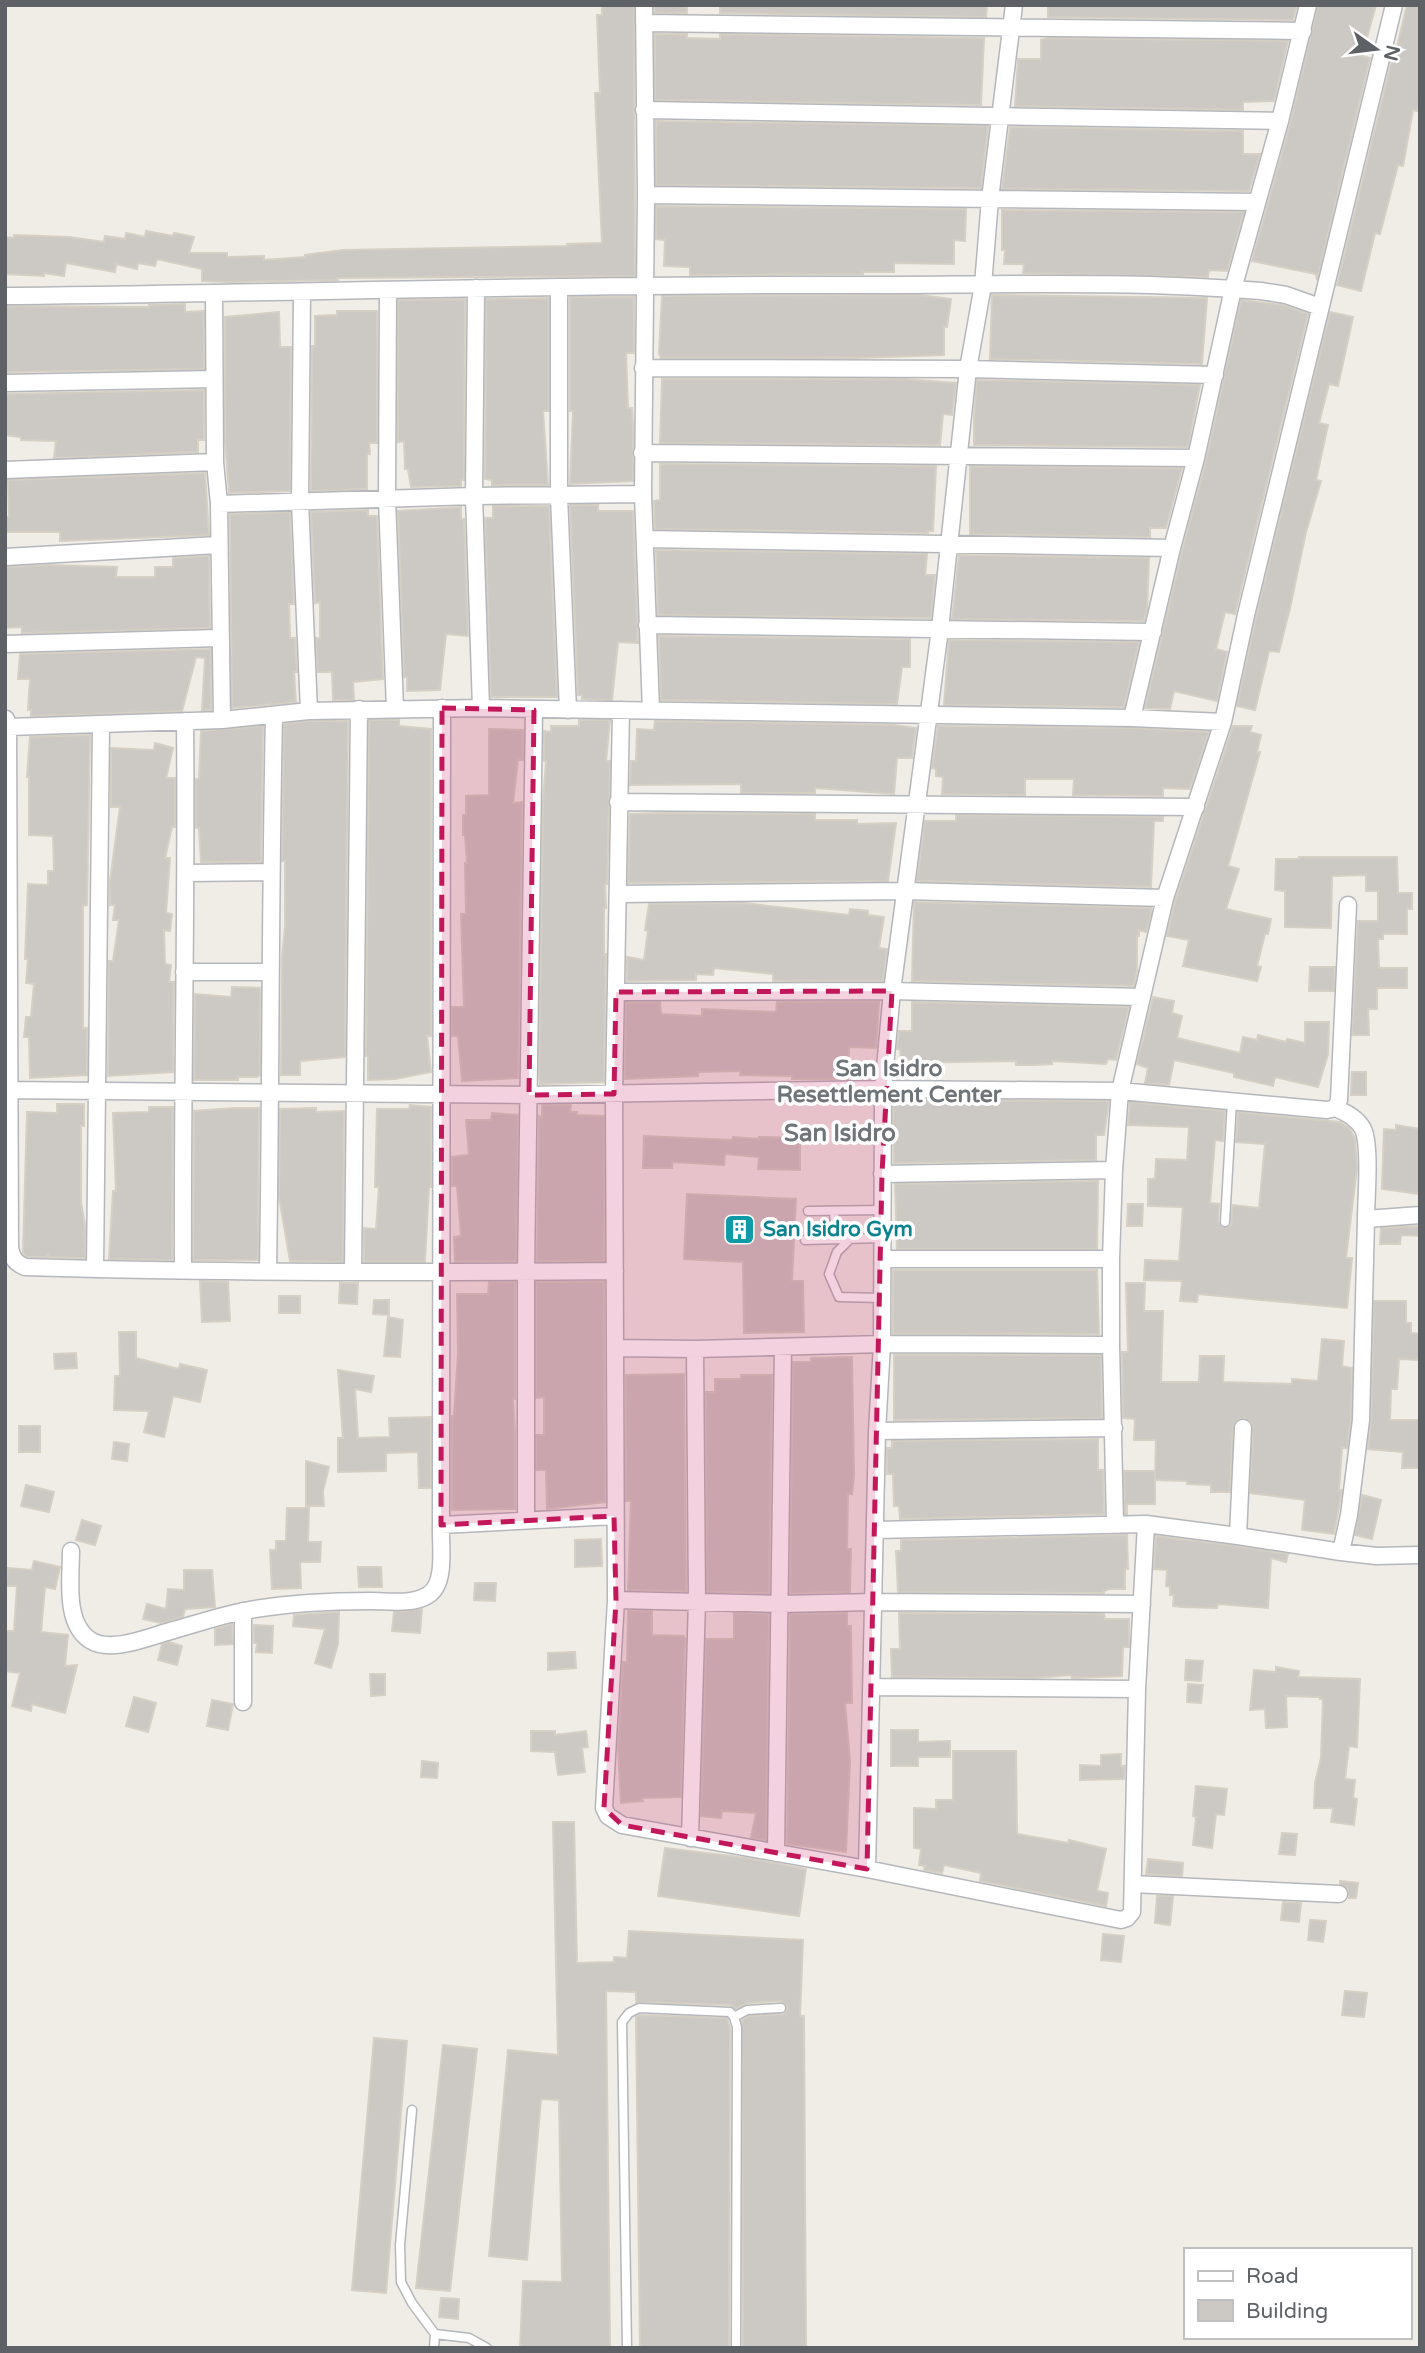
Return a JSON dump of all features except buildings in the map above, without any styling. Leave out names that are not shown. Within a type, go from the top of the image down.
[{"type":"street","points":[[644,5],[646,195],[642,453],[651,710]]},
{"type":"street","points":[[867,1869],[877,1431],[882,1344],[883,1089],[892,990],[940,629],[968,369],[983,285],[990,199],[1014,5]]},
{"type":"street","points":[[1132,718],[1196,458],[1233,289],[1280,121],[1308,5]]},
{"type":"street","points":[[1115,1524],[1111,1259],[1120,1091],[1165,898],[1223,722],[1394,5]]},
{"type":"street","points":[[644,23],[1303,31]]},
{"type":"street","points":[[644,110],[1000,114],[1280,121]]},
{"type":"street","points":[[646,195],[1256,202]]},
{"type":"street","points":[[5,296],[645,285],[1075,283],[1233,289],[1286,295],[1320,307]]},
{"type":"street","points":[[559,287],[559,495],[568,710]]},
{"type":"street","points":[[476,288],[474,496],[481,708]]},
{"type":"street","points":[[388,290],[387,499],[394,709]]},
{"type":"street","points":[[302,292],[300,502],[309,711]]},
{"type":"street","points":[[214,293],[215,462],[219,504],[222,720]]},
{"type":"street","points":[[643,368],[968,369],[1215,376]]},
{"type":"street","points":[[5,383],[214,379]]},
{"type":"street","points":[[642,453],[1196,458]]},
{"type":"street","points":[[5,470],[215,462]]},
{"type":"street","points":[[219,504],[643,494]]},
{"type":"street","points":[[645,539],[1172,548]]},
{"type":"street","points":[[5,557],[218,545]]},
{"type":"street","points":[[647,625],[1153,632]]},
{"type":"street","points":[[5,644],[219,638]]},
{"type":"street","points":[[71,1551],[72,1603],[77,1627],[93,1642],[103,1645],[129,1642],[243,1611],[300,1604],[402,1601],[423,1598],[431,1594],[436,1587],[440,1574],[441,1525],[442,708]]},
{"type":"street","points":[[615,1271],[95,1269],[25,1267],[17,1264],[12,1257],[8,1091],[6,722],[101,724],[222,720],[309,711],[481,708],[1132,718],[1223,722]]},
{"type":"street","points":[[353,1271],[359,709]]},
{"type":"street","points":[[526,1519],[526,1272],[534,710]]},
{"type":"street","points":[[621,710],[614,1094],[616,1600],[604,1808],[608,1816],[622,1825],[867,1869],[1121,1920],[1127,1918],[1132,1912],[1137,1689],[1146,1524]]},
{"type":"street","points":[[268,1270],[271,1091],[269,972],[274,715]]},
{"type":"street","points":[[183,1270],[186,721]]},
{"type":"street","points":[[95,1269],[101,724]]},
{"type":"street","points":[[618,802],[1195,807]]},
{"type":"street","points":[[187,873],[271,872]]},
{"type":"street","points":[[618,894],[905,891],[1165,898]]},
{"type":"street","points":[[1336,1108],[1339,1100],[1348,905]]},
{"type":"street","points":[[184,972],[269,972]]},
{"type":"street","points":[[616,992],[892,990],[1142,997]]},
{"type":"street","points":[[8,1091],[529,1095],[883,1089],[1120,1091],[1327,1110],[1336,1108],[1354,1118],[1363,1128],[1367,1142],[1361,1420],[1349,1515],[1341,1552]]},
{"type":"street","points":[[882,1174],[1114,1170]]},
{"type":"street","points":[[1366,1219],[1420,1215]]},
{"type":"street","points":[[883,1259],[1111,1259]]},
{"type":"street","points":[[615,1348],[695,1349],[882,1344],[1111,1345]]},
{"type":"street","points":[[776,1853],[783,1347]]},
{"type":"street","points":[[690,1838],[697,1601],[695,1349]]},
{"type":"street","points":[[877,1431],[1114,1428]]},
{"type":"street","points":[[1238,1536],[1243,1429]]},
{"type":"street","points":[[441,1525],[614,1516]]},
{"type":"street","points":[[876,1530],[1146,1524],[1376,1556],[1420,1555]]},
{"type":"street","points":[[616,1600],[780,1604],[1142,1604]]},
{"type":"street","points":[[243,1611],[243,1702]]},
{"type":"street","points":[[873,1687],[1137,1689]]},
{"type":"street","points":[[1133,1884],[1339,1894]]},
{"type":"lane","points":[[1225,1222],[1232,1101]]},
{"type":"lane","points":[[808,1211],[882,1210]]},
{"type":"lane","points":[[834,1212],[836,1238]]},
{"type":"lane","points":[[851,1238],[837,1252],[829,1274],[839,1297],[882,1298]]},
{"type":"lane","points":[[805,1240],[882,1238]]},
{"type":"lane","points":[[627,2348],[622,2022],[629,2013],[639,2008],[730,2012],[737,2027],[736,2348]]},
{"type":"lane","points":[[734,2017],[747,2010],[781,2008]]},
{"type":"lane","points":[[412,2110],[400,2245],[401,2282],[412,2303],[435,2334],[433,2348]]},
{"type":"lane","points":[[435,2334],[469,2338],[487,2348]]},
{"type":"highlighted area","points":[[442,708],[534,710],[529,1095],[614,1094],[616,992],[892,991],[882,1174],[867,1869],[622,1825],[604,1808],[616,1600],[614,1516],[441,1525]]},
{"type":"place","name":"San Isidro Gym","points":[[740,1229]]},
{"type":"district","name":"San Isidro Resettlement Center","points":[[889,1081]]},
{"type":"district","name":"San Isidro","points":[[840,1133]]}]
